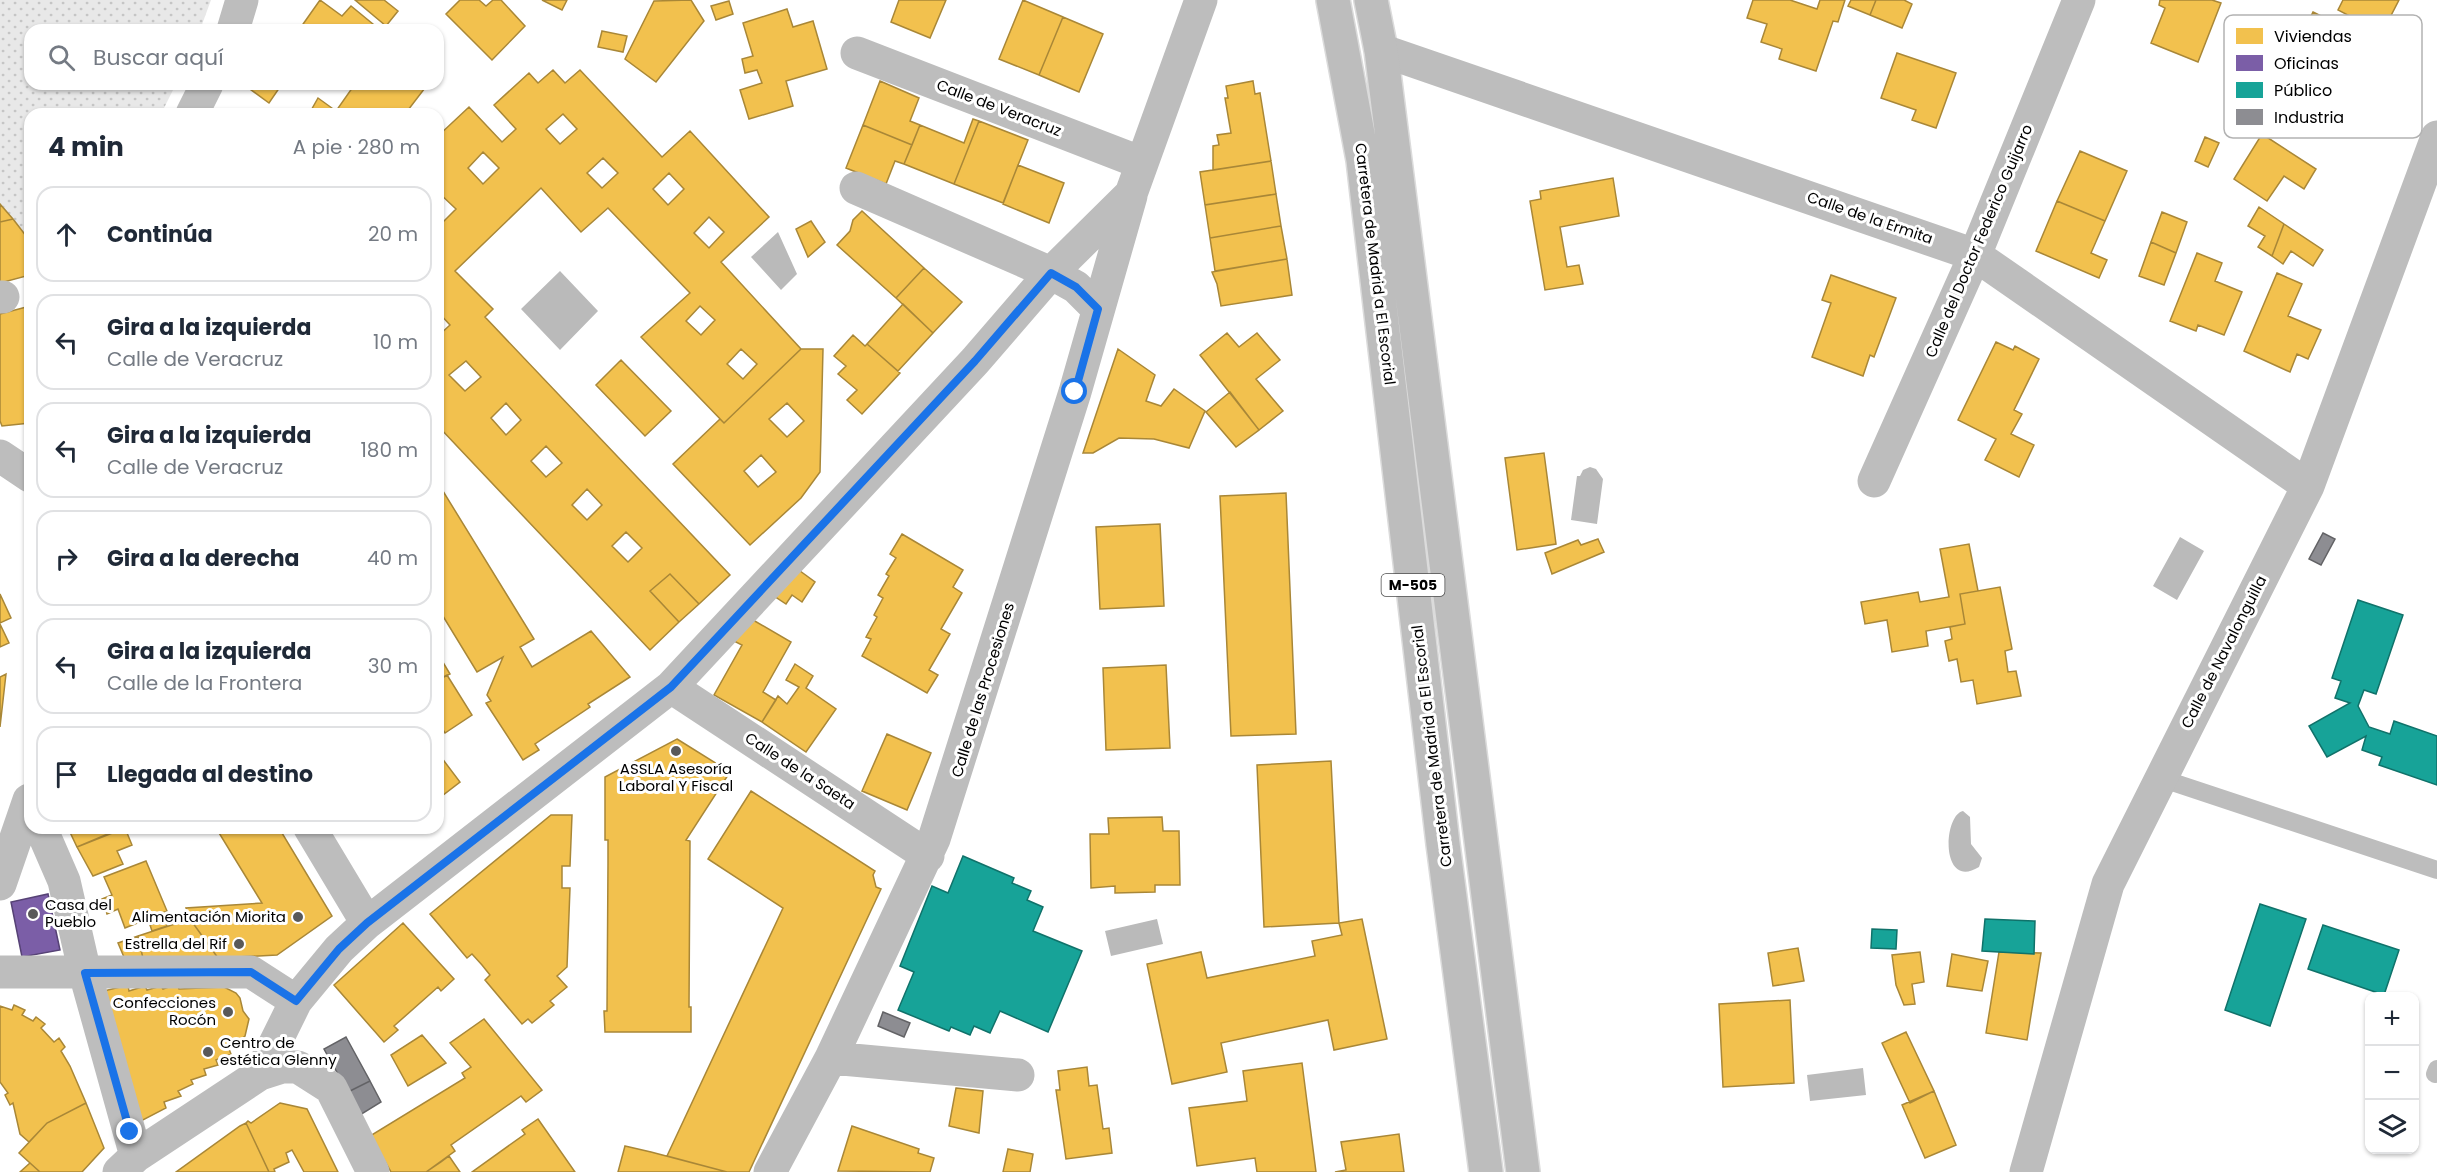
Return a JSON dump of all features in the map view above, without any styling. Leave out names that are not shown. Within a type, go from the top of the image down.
[{"type":"main road","points":[[235,24],[243,0]]},
{"type":"main road","points":[[856,188],[1051,273],[1076,287],[1098,309],[1131,194],[1201,0]]},
{"type":"main road","name":"Carretera de Madrid a El Escorial","points":[[1332,0],[1363,160],[1443,844],[1486,1172]]},
{"type":"main road","name":"M-505","points":[[1371,0],[1381,50],[1522,1172]]},
{"type":"main road","name":"Calle del Doctor Federico Guijarro","points":[[1874,481],[1975,255],[2079,0]]},
{"type":"main road","name":"Calle de la Ermita","points":[[1381,50],[1975,255],[2308,486]]},
{"type":"main road","name":"Calle de Veracruz","points":[[857,53],[1142,164]]},
{"type":"main road","points":[[195,108],[204,90]]},
{"type":"main road","name":"Calle de Navalonguilla","points":[[2026,1172],[2108,884],[2308,486],[2437,137]]},
{"type":"main road","points":[[260,1074],[296,1001],[339,949],[367,923],[671,687],[967,369],[1051,273],[1131,194]]},
{"type":"main road","name":"Calle de las Procesiones","points":[[770,1172],[831,1058],[928,856],[950,796],[1004,624],[1072,404],[1098,309]]},
{"type":"main road","points":[[0,455],[24,453]]},
{"type":"main road","points":[[0,455],[24,472]]},
{"type":"main road","name":"Calle de la Saeta","points":[[671,687],[928,856]]},
{"type":"main road","points":[[0,884],[24,818]]},
{"type":"main road","points":[[44,834],[64,881],[128,1164],[260,1074],[282,1067],[298,1067],[331,1088],[372,1172]]},
{"type":"main road","points":[[314,834],[367,923]]},
{"type":"main road","points":[[0,972],[251,972],[296,1001]]},
{"type":"main road","points":[[831,1058],[1018,1075]]},
{"type":"lane","points":[[2160,778],[2437,870]]},
{"type":"shaded area","points":[[0,0],[211,0],[202,24],[24,24],[24,90],[173,90],[164,108],[24,108],[24,234],[0,204]]},
{"type":"shaded area","points":[[778,232],[797,274],[781,290],[751,257]]},
{"type":"shaded area","points":[[560,271],[598,311],[560,350],[521,309]]},
{"type":"shaded area","points":[[1590,467],[1596,469],[1603,479],[1597,524],[1571,520],[1577,476]]},
{"type":"shaded area","points":[[2180,537],[2204,551],[2177,600],[2153,586]]},
{"type":"shaded area","points":[[1963,811],[1970,817],[1971,844],[1982,858],[1979,867],[1966,872],[1957,869],[1949,850],[1952,825],[1956,816]]},
{"type":"shaded area","points":[[1157,919],[1163,944],[1111,956],[1105,931]]},
{"type":"shaded area","points":[[1863,1068],[1866,1095],[1810,1101],[1807,1075]]},
{"type":"building: Viviendas","points":[[320,0],[342,16],[351,6],[373,24],[303,24]]},
{"type":"building: Viviendas","points":[[355,0],[384,0],[398,11],[388,24],[384,24]]},
{"type":"building: Viviendas","points":[[460,0],[479,0],[486,6],[493,0],[501,0],[525,26],[492,60],[446,14]]},
{"type":"building: Viviendas","points":[[542,0],[567,0],[562,10]]},
{"type":"building: Viviendas","points":[[691,0],[704,21],[656,82],[625,59],[654,1]]},
{"type":"building: Viviendas","points":[[899,0],[946,0],[930,38],[891,22]]},
{"type":"building: Viviendas","points":[[1023,0],[1063,17],[1039,75],[999,59]]},
{"type":"building: Viviendas","points":[[1753,0],[1790,0],[1817,9],[1820,0],[1845,0],[1838,22],[1833,21],[1816,71],[1779,59],[1782,49],[1761,42],[1767,24],[1747,18]]},
{"type":"building: Viviendas","points":[[1851,0],[1876,0],[1870,15],[1848,6]]},
{"type":"building: Viviendas","points":[[1876,0],[1904,0],[1912,4],[1902,28],[1870,15]]},
{"type":"building: Viviendas","points":[[2160,0],[2212,0],[2221,3],[2198,62],[2151,43],[2165,8],[2159,5]]},
{"type":"building: Viviendas","points":[[2343,0],[2399,0],[2391,15],[2348,15],[2338,10]]},
{"type":"building: Viviendas","points":[[729,1],[733,14],[716,20],[711,6]]},
{"type":"building: Viviendas","points":[[787,9],[793,27],[813,21],[827,69],[786,81],[793,106],[749,119],[740,90],[762,83],[757,70],[745,73],[742,59],[753,56],[743,23]]},
{"type":"building: Viviendas","points":[[1063,17],[1103,34],[1079,92],[1039,75]]},
{"type":"building: Viviendas","points":[[602,31],[627,36],[623,52],[598,47]]},
{"type":"building: Viviendas","points":[[1897,53],[1956,73],[1936,128],[1912,120],[1916,110],[1881,98]]},
{"type":"building: Viviendas","points":[[553,70],[565,83],[580,70],[662,157],[690,131],[769,217],[721,262],[801,349],[724,423],[641,337],[690,293],[608,208],[581,232],[541,188],[455,271],[493,309],[485,317],[730,575],[699,604],[670,574],[650,591],[679,622],[650,650],[444,432],[444,330],[450,325],[444,318],[444,221],[456,209],[444,198],[444,130],[469,107],[502,142],[516,129],[494,105],[529,73],[538,83]],"holes":[[[563,114],[577,129],[560,144],[546,129]],[[483,152],[499,168],[483,184],[468,168]],[[603,158],[618,173],[602,188],[587,173]],[[669,173],[684,189],[668,205],[653,189]],[[709,217],[724,232],[709,248],[694,233]],[[700,306],[715,320],[701,335],[686,321]],[[741,349],[757,364],[743,379],[727,364]],[[466,361],[481,377],[465,391],[449,375]],[[506,403],[521,420],[506,435],[491,418]],[[546,446],[562,463],[546,477],[531,461]],[[587,489],[602,505],[587,520],[572,505]],[[626,532],[642,548],[628,562],[612,546]]]},
{"type":"building: Viviendas","points":[[880,81],[919,98],[910,121],[920,125],[912,145],[863,125]]},
{"type":"building: Viviendas","points":[[1253,81],[1255,94],[1260,93],[1271,161],[1213,170],[1213,146],[1219,145],[1217,135],[1231,133],[1225,98],[1228,98],[1226,86]]},
{"type":"building: Viviendas","points":[[251,90],[278,90],[269,103]]},
{"type":"building: Viviendas","points":[[351,90],[423,90],[410,108],[338,108]]},
{"type":"building: Viviendas","points":[[318,98],[332,108],[312,108]]},
{"type":"building: Viviendas","points":[[973,119],[979,121],[954,184],[904,164],[920,125],[964,143]]},
{"type":"building: Viviendas","points":[[979,121],[1028,140],[1003,203],[954,184]]},
{"type":"building: Viviendas","points":[[863,125],[912,145],[904,164],[895,161],[886,184],[846,168]]},
{"type":"building: Viviendas","points":[[2205,137],[2219,143],[2208,167],[2195,161]]},
{"type":"building: Viviendas","points":[[2260,138],[2268,138],[2316,169],[2304,189],[2284,176],[2267,201],[2234,179]]},
{"type":"building: Viviendas","points":[[2080,151],[2127,171],[2105,221],[2057,201]]},
{"type":"building: Viviendas","points":[[1271,161],[1276,194],[1205,205],[1200,172]]},
{"type":"building: Viviendas","points":[[1018,165],[1064,183],[1049,223],[1003,204]]},
{"type":"building: Viviendas","points":[[1613,178],[1619,216],[1560,227],[1567,267],[1579,265],[1583,284],[1545,290],[1530,201],[1541,199],[1540,191]]},
{"type":"building: Viviendas","points":[[1276,194],[1281,226],[1210,238],[1205,205]]},
{"type":"building: Viviendas","points":[[2057,201],[2105,221],[2091,253],[2107,260],[2099,278],[2036,251]]},
{"type":"building: Viviendas","points":[[0,204],[13,219],[0,222]]},
{"type":"building: Viviendas","points":[[2259,207],[2284,224],[2272,256],[2258,247],[2265,236],[2248,226]]},
{"type":"building: Viviendas","points":[[862,211],[924,268],[896,298],[837,245],[850,231],[853,220]]},
{"type":"building: Viviendas","points":[[2162,212],[2187,222],[2176,253],[2151,242]]},
{"type":"building: Viviendas","points":[[13,219],[24,233],[24,277],[0,283],[0,222]]},
{"type":"building: Viviendas","points":[[811,221],[825,242],[808,257],[796,229]]},
{"type":"building: Viviendas","points":[[2284,224],[2323,250],[2313,266],[2291,251],[2283,264],[2272,256]]},
{"type":"building: Viviendas","points":[[1281,226],[1287,259],[1215,271],[1210,238]]},
{"type":"building: Viviendas","points":[[2151,242],[2176,253],[2164,285],[2139,276]]},
{"type":"building: Viviendas","points":[[2197,253],[2222,263],[2215,281],[2242,292],[2224,335],[2198,325],[2196,331],[2170,321]]},
{"type":"building: Viviendas","points":[[1287,259],[1292,295],[1221,306],[1212,272]]},
{"type":"building: Viviendas","points":[[924,268],[962,302],[933,333],[896,298]]},
{"type":"building: Viviendas","points":[[2277,273],[2302,284],[2288,316],[2321,330],[2308,359],[2297,354],[2290,372],[2244,351]]},
{"type":"building: Viviendas","points":[[1831,275],[1896,298],[1874,357],[1870,355],[1863,376],[1812,357],[1831,303],[1822,300]]},
{"type":"building: Viviendas","points":[[903,304],[933,333],[898,371],[867,344]]},
{"type":"building: Viviendas","points":[[24,308],[24,424],[2,426],[0,421],[0,314]]},
{"type":"building: Viviendas","points":[[1227,333],[1239,347],[1257,333],[1280,360],[1256,379],[1283,411],[1259,430],[1200,355]]},
{"type":"building: Viviendas","points":[[853,335],[865,346],[867,344],[900,373],[862,414],[847,400],[857,390],[838,374],[846,366],[834,356]]},
{"type":"building: Viviendas","points":[[1996,342],[2013,350],[2015,346],[2039,359],[2014,410],[2022,414],[2011,434],[2034,445],[2019,477],[1985,460],[1996,439],[1958,420]]},
{"type":"building: Viviendas","points":[[801,349],[823,349],[820,472],[801,498],[750,545],[673,464],[720,419],[724,423]],"holes":[[[787,403],[804,421],[787,437],[769,419]],[[761,455],[776,472],[758,487],[744,471]]]},
{"type":"building: Viviendas","points":[[1118,349],[1155,375],[1146,401],[1161,406],[1174,389],[1205,411],[1189,448],[1154,439],[1119,438],[1093,453],[1083,453]]},
{"type":"building: Viviendas","points":[[621,360],[671,411],[645,436],[596,385]]},
{"type":"building: Viviendas","points":[[1230,392],[1259,430],[1236,447],[1206,412]]},
{"type":"building: Viviendas","points":[[1544,453],[1556,544],[1517,550],[1505,458]]},
{"type":"building: Viviendas","points":[[444,493],[534,639],[520,647],[532,667],[591,631],[630,677],[588,704],[590,707],[535,744],[539,750],[523,760],[486,703],[491,701],[487,695],[503,657],[477,672],[444,618]]},
{"type":"building: Viviendas","points":[[1286,493],[1296,734],[1231,736],[1220,496]]},
{"type":"building: Viviendas","points":[[1160,524],[1164,606],[1100,609],[1096,527]]},
{"type":"building: Viviendas","points":[[902,534],[963,570],[953,587],[962,593],[941,629],[950,634],[929,670],[938,675],[927,693],[862,656],[871,639],[866,637],[877,617],[874,615],[883,598],[878,595],[889,576],[886,574],[896,558],[890,554]]},
{"type":"building: Viviendas","points":[[1598,539],[1604,552],[1552,574],[1545,553],[1578,540],[1581,545]]},
{"type":"building: Viviendas","points":[[1969,544],[1978,591],[1960,594],[1965,624],[1926,631],[1928,646],[1892,652],[1887,620],[1865,624],[1861,602],[1918,592],[1920,602],[1949,597],[1940,549]]},
{"type":"building: Viviendas","points":[[796,568],[815,582],[802,602],[792,595],[786,604],[774,596]]},
{"type":"building: Viviendas","points":[[670,574],[699,604],[679,622],[650,591]]},
{"type":"building: Viviendas","points":[[2000,587],[2012,649],[2005,651],[2008,672],[2016,671],[2021,696],[1977,704],[1973,680],[1961,682],[1957,659],[1949,661],[1945,641],[1952,639],[1950,627],[1965,624],[1960,594]]},
{"type":"building: Viviendas","points":[[0,594],[11,618],[0,623]]},
{"type":"building: Viviendas","points":[[753,620],[791,642],[763,692],[776,700],[762,722],[714,695],[742,645],[734,641]]},
{"type":"building: Viviendas","points":[[0,624],[9,643],[0,647]]},
{"type":"building: Viviendas","points":[[444,664],[450,674],[444,677]]},
{"type":"building: Viviendas","points":[[795,664],[813,676],[806,688],[836,709],[806,752],[762,722],[778,696],[787,704],[799,687],[786,680]]},
{"type":"building: Viviendas","points":[[1166,665],[1170,748],[1106,750],[1103,668]]},
{"type":"building: Viviendas","points":[[6,674],[0,727],[0,677]]},
{"type":"building: Viviendas","points":[[447,675],[472,715],[445,733],[444,731],[444,677]]},
{"type":"building: Viviendas","points":[[887,734],[931,753],[907,810],[862,791]]},
{"type":"building: Viviendas","points":[[677,739],[730,772],[686,840],[690,841],[689,1007],[691,1007],[691,1032],[605,1032],[608,840],[605,840],[605,777]]},
{"type":"building: Viviendas","points":[[444,761],[460,782],[444,794]]},
{"type":"building: Viviendas","points":[[1331,761],[1339,923],[1264,927],[1257,765]]},
{"type":"building: Viviendas","points":[[751,791],[875,871],[873,875],[876,887],[881,889],[749,1172],[727,1172],[667,1156],[783,908],[708,859]]},
{"type":"building: Viviendas","points":[[551,815],[572,815],[570,866],[562,866],[562,888],[570,888],[567,967],[557,976],[567,987],[550,1001],[554,1005],[532,1023],[528,1019],[522,1024],[485,980],[490,975],[482,965],[472,954],[467,958],[430,914]]},
{"type":"building: Viviendas","points":[[1162,817],[1163,831],[1179,831],[1180,885],[1155,885],[1155,892],[1115,893],[1115,886],[1091,888],[1090,834],[1109,834],[1108,818]]},
{"type":"building: Viviendas","points":[[71,834],[108,834],[77,847]]},
{"type":"building: Viviendas","points":[[110,834],[127,834],[132,845],[117,851],[123,864],[93,876],[77,847]]},
{"type":"building: Viviendas","points":[[220,834],[283,834],[332,916],[277,955],[218,958],[190,919],[186,908],[262,903]]},
{"type":"building: Viviendas","points":[[146,861],[167,911],[125,928],[118,909],[107,914],[102,899],[112,895],[104,877]]},
{"type":"building: Viviendas","points":[[190,919],[218,958],[144,963],[138,936]]},
{"type":"building: Viviendas","points":[[1362,919],[1387,1039],[1334,1050],[1328,1020],[1221,1043],[1227,1072],[1172,1084],[1147,964],[1201,952],[1207,978],[1315,956],[1312,941],[1342,935],[1339,923]]},
{"type":"building: Viviendas","points":[[165,920],[167,926],[152,931],[150,925]]},
{"type":"building: Viviendas","points":[[403,923],[454,979],[441,991],[438,987],[394,1026],[398,1030],[384,1042],[334,985]]},
{"type":"building: Viviendas","points":[[138,936],[144,963],[129,969],[118,943]]},
{"type":"building: Viviendas","points":[[1798,948],[1804,981],[1773,986],[1768,953]]},
{"type":"building: Viviendas","points":[[1920,952],[1924,982],[1912,984],[1915,1004],[1904,1005],[1896,985],[1892,955]]},
{"type":"building: Viviendas","points":[[1999,952],[2041,953],[2027,1040],[1986,1033]]},
{"type":"building: Viviendas","points":[[1952,954],[1988,961],[1982,991],[1947,986]]},
{"type":"building: Viviendas","points":[[177,984],[179,989],[224,987],[236,993],[249,1019],[245,1036],[229,1049],[231,1054],[216,1060],[218,1065],[204,1069],[206,1075],[191,1080],[193,1084],[178,1091],[181,1096],[164,1102],[166,1108],[141,1121],[100,992],[128,985],[129,991],[145,986],[147,990],[161,986],[163,989]]},
{"type":"building: Viviendas","points":[[1790,1000],[1794,1083],[1723,1087],[1719,1004]]},
{"type":"building: Viviendas","points":[[14,1005],[25,1010],[22,1015],[33,1021],[36,1017],[45,1024],[41,1028],[54,1042],[59,1038],[65,1047],[61,1051],[86,1103],[47,1123],[29,1142],[20,1134],[13,1103],[10,1105],[5,1095],[8,1093],[0,1082],[0,1006],[12,1010]]},
{"type":"building: Viviendas","points":[[484,1019],[542,1090],[526,1102],[521,1096],[451,1145],[455,1151],[426,1172],[391,1172],[370,1136],[465,1078],[462,1073],[471,1067],[450,1043]]},
{"type":"building: Viviendas","points":[[1906,1032],[1934,1091],[1910,1103],[1882,1043]]},
{"type":"building: Viviendas","points":[[422,1035],[446,1063],[408,1086],[391,1055]]},
{"type":"building: Viviendas","points":[[1302,1063],[1316,1172],[1257,1172],[1255,1158],[1197,1166],[1189,1108],[1247,1101],[1243,1071]]},
{"type":"building: Viviendas","points":[[1087,1067],[1089,1086],[1097,1085],[1103,1129],[1109,1128],[1112,1153],[1066,1159],[1056,1090],[1060,1090],[1058,1071]]},
{"type":"building: Viviendas","points":[[956,1088],[983,1091],[979,1133],[949,1126]]},
{"type":"building: Viviendas","points":[[1934,1091],[1956,1145],[1925,1158],[1902,1105]]},
{"type":"building: Viviendas","points":[[86,1103],[104,1148],[82,1172],[40,1172],[19,1153],[47,1123]]},
{"type":"building: Viviendas","points":[[280,1103],[307,1109],[338,1172],[304,1172],[292,1150],[286,1153],[289,1162],[274,1169],[275,1172],[269,1172],[246,1123],[248,1121],[251,1123]]},
{"type":"building: Viviendas","points":[[538,1119],[575,1172],[472,1172],[525,1134],[522,1130]]},
{"type":"building: Viviendas","points":[[246,1123],[269,1172],[176,1172],[240,1126]]},
{"type":"building: Viviendas","points":[[852,1126],[919,1149],[918,1153],[934,1158],[930,1172],[838,1171]]},
{"type":"building: Viviendas","points":[[1399,1134],[1404,1172],[1335,1172],[1346,1170],[1341,1142]]},
{"type":"building: Viviendas","points":[[625,1146],[651,1152],[727,1172],[618,1172]]},
{"type":"building: Viviendas","points":[[1008,1149],[1033,1154],[1030,1172],[1003,1172]]},
{"type":"building: Viviendas","points":[[449,1156],[460,1172],[426,1172],[441,1162]]},
{"type":"building: Viviendas","points":[[30,1163],[40,1172],[20,1172]]},
{"type":"building: Oficinas","name":"Casa del Pueblo","points":[[48,894],[60,950],[22,957],[11,902]]},
{"type":"building: Público","points":[[2358,600],[2403,615],[2376,694],[2364,690],[2358,706],[2369,727],[2390,734],[2394,721],[2437,736],[2437,785],[2379,765],[2382,757],[2362,750],[2366,736],[2327,757],[2309,726],[2350,703],[2335,698],[2341,681],[2332,678]]},
{"type":"building: Público","points":[[963,856],[1014,878],[1012,883],[1031,891],[1027,900],[1043,907],[1033,931],[1082,951],[1048,1032],[1000,1011],[990,1033],[974,1026],[970,1035],[951,1027],[949,1031],[898,1010],[914,972],[900,966],[932,886],[948,893]]},
{"type":"building: Público","points":[[2260,904],[2306,919],[2270,1026],[2225,1010]]},
{"type":"building: Público","points":[[1985,919],[2035,921],[2034,954],[1982,951]]},
{"type":"building: Público","points":[[2323,925],[2399,950],[2385,992],[2375,992],[2308,969]]},
{"type":"building: Público","points":[[1872,929],[1897,930],[1896,949],[1871,948]]},
{"type":"building: Industria","points":[[2323,533],[2335,539],[2321,565],[2309,559]]},
{"type":"building: Industria","points":[[883,1012],[910,1023],[904,1037],[878,1026]]},
{"type":"building: Industria","points":[[346,1037],[370,1081],[348,1092],[324,1049]]},
{"type":"building: Industria","points":[[370,1081],[381,1102],[360,1115],[348,1092]]},
{"type":"place","name":"ASSLA Asesoría Laboral Y Fiscal","points":[[676,751]]},
{"type":"place","name":"Casa del Pueblo","points":[[33,914]]},
{"type":"place","name":"Alimentación Miorita","points":[[298,917]]},
{"type":"place","name":"Estrella del Rif","points":[[239,944]]},
{"type":"place","name":"Confecciones Rocón","points":[[228,1012]]},
{"type":"place","name":"Centro de estética Glenny","points":[[208,1052]]},
{"type":"route","points":[[130,1132],[85,973],[251,972],[296,1001],[339,949],[367,923],[671,687],[975,361],[1051,273],[1076,287],[1098,309],[1075,392]]}]
